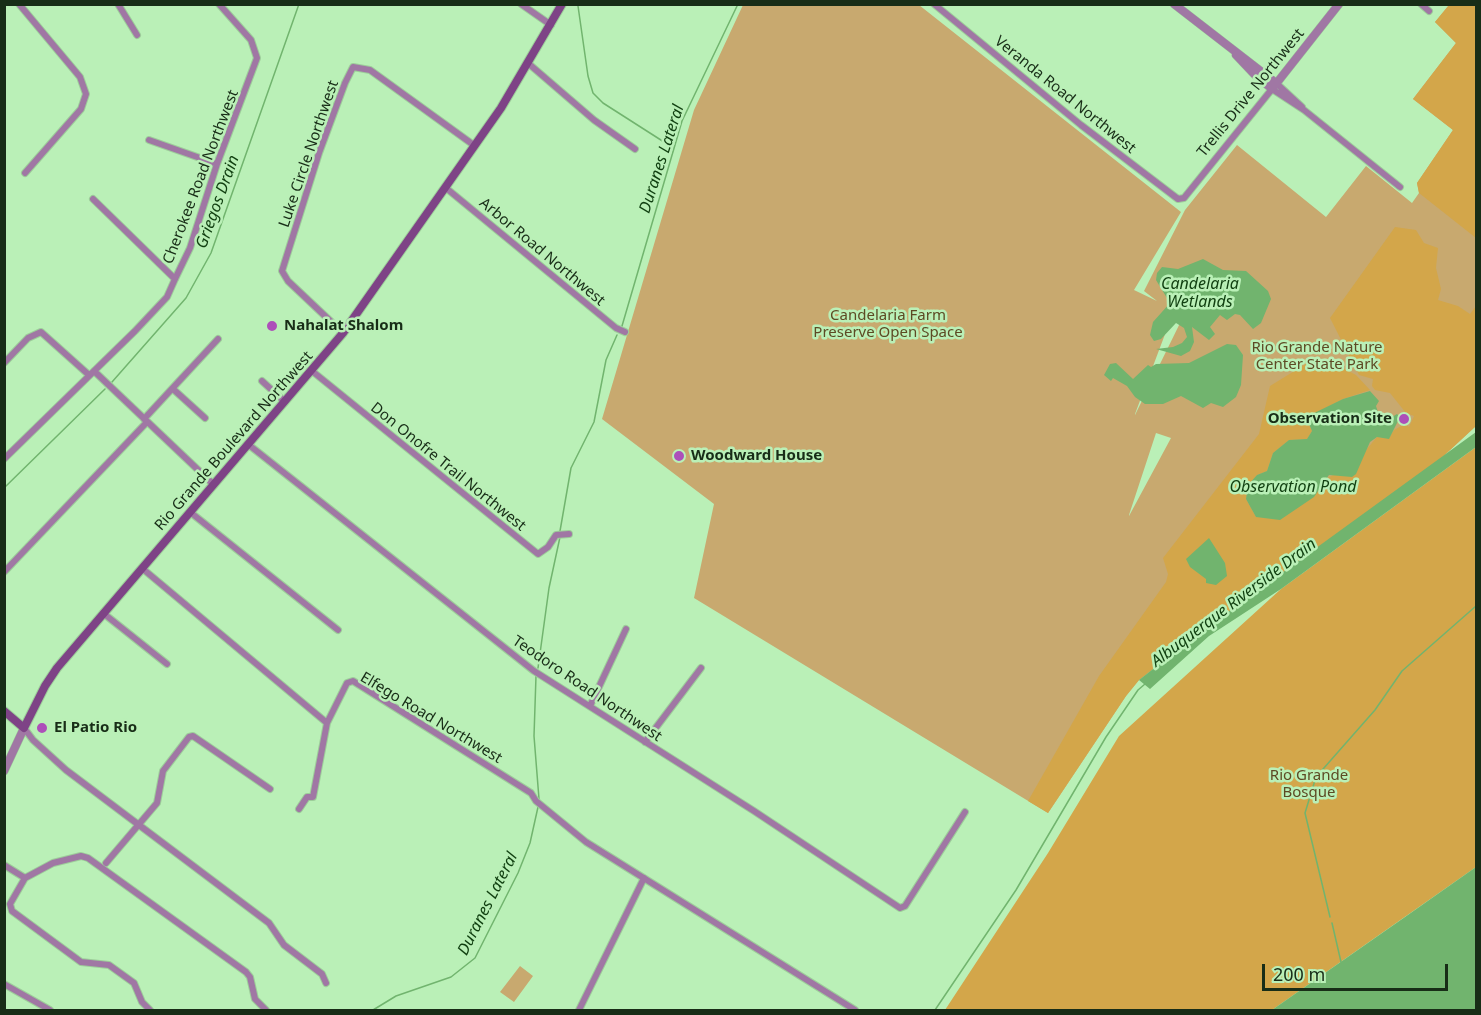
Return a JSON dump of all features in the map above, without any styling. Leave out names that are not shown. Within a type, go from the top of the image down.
[{"type":"main road","name":"Rio Grande Boulevard Northwest","points":[[24,728],[45,686],[103,613],[312,372],[343,333],[446,188],[529,64],[562,4]]},
{"type":"main road","points":[[4,711],[24,728]]},
{"type":"street","points":[[19,4],[80,77],[86,94],[81,109],[25,173]]},
{"type":"street","points":[[118,4],[137,35]]},
{"type":"street","name":"Cherokee Road Northwest","points":[[4,459],[166,297],[190,248],[217,164],[257,58],[251,40],[219,4]]},
{"type":"street","points":[[521,4],[551,25]]},
{"type":"street","name":"Veranda Road Northwest","points":[[934,4],[1172,196],[1184,198]]},
{"type":"street","points":[[1174,4],[1400,188]]},
{"type":"street","name":"Trellis Drive Northwest","points":[[1184,198],[1340,4]]},
{"type":"street","points":[[1421,4],[1429,11]]},
{"type":"street","points":[[529,64],[594,120],[635,149]]},
{"type":"street","name":"Luke Circle Northwest","points":[[343,333],[288,281],[282,271],[319,153],[353,67],[370,69],[474,146]]},
{"type":"street","points":[[149,140],[217,164]]},
{"type":"street","name":"Arbor Road Northwest","points":[[446,188],[615,328],[625,332]]},
{"type":"street","points":[[93,199],[175,279]]},
{"type":"street","points":[[4,363],[28,338],[41,332],[146,420],[214,485]]},
{"type":"street","points":[[4,572],[218,339]]},
{"type":"street","name":"Don Onofre Trail Northwest","points":[[312,372],[538,554],[563,534]]},
{"type":"street","points":[[262,381],[285,402]]},
{"type":"street","points":[[173,389],[205,418]]},
{"type":"street","name":"Teodoro Road Northwest","points":[[249,445],[491,634],[509,653],[900,908],[905,906],[965,812]]},
{"type":"street","points":[[190,512],[338,630]]},
{"type":"street","points":[[142,569],[327,723],[313,797],[307,797],[299,809]]},
{"type":"street","points":[[103,613],[168,664]]},
{"type":"street","points":[[590,706],[626,629]]},
{"type":"street","points":[[645,742],[701,668]]},
{"type":"street","name":"Elfego Road Northwest","points":[[327,723],[347,683],[353,681],[531,793],[536,801],[586,842],[855,1011]]},
{"type":"street","points":[[24,728],[33,740],[66,770],[139,824],[143,831],[269,923],[284,945],[322,974],[326,983]]},
{"type":"street","name":"Rio Grande Boulevard Northwest","points":[[4,771],[24,728]]},
{"type":"street","points":[[106,863],[157,803],[166,765],[189,737],[193,736],[270,789]]},
{"type":"street","points":[[150,1011],[142,1002],[134,983],[109,965],[81,962],[12,911],[10,904],[25,878],[53,863],[81,856],[88,858],[250,977],[255,999],[266,1011]]},
{"type":"street","points":[[4,865],[25,878]]},
{"type":"street","points":[[579,1011],[644,878]]},
{"type":"street","points":[[6,987],[50,1011]]},
{"type":"green space","name":"Candelaria Farm Preserve Open Space","points":[[743,5],[919,5],[1181,212],[1134,290],[1157,301],[1144,291],[1185,210],[1237,145],[1326,217],[1366,166],[1412,203],[1419,193],[1417,183],[1453,130],[1413,99],[1456,43],[1435,22],[1449,5],[1476,5],[1476,426],[1436,463],[1199,633],[1139,680],[1048,813],[694,598],[714,504],[602,419],[694,110]],"holes":[[[1173,313],[1182,319],[1135,415],[1135,414]],[[1156,433],[1171,438],[1129,516],[1129,515]]]},
{"type":"green space","points":[[1449,5],[1476,5],[1476,238],[1419,193],[1417,183],[1453,130],[1413,99],[1456,43],[1435,22]]},
{"type":"green space","name":"Rio Grande Nature Center State Park","points":[[1395,227],[1416,230],[1424,243],[1438,248],[1436,268],[1441,289],[1438,300],[1458,306],[1470,314],[1476,306],[1476,426],[1436,463],[1199,633],[1139,680],[1048,813],[1028,801],[1099,676],[1166,582],[1168,574],[1163,558],[1259,434],[1270,386],[1309,362],[1317,368],[1337,365],[1356,375],[1370,390],[1343,399],[1306,418],[1312,431],[1307,439],[1289,440],[1273,453],[1267,471],[1257,475],[1248,486],[1246,499],[1256,517],[1335,474],[1366,450],[1377,437],[1389,438],[1394,430],[1405,424],[1409,427],[1414,416],[1406,413],[1390,393],[1375,390],[1372,386],[1373,379],[1359,375],[1330,318]]},
{"type":"green space","name":"Rio Grande Bosque","points":[[1476,447],[1476,867],[1272,1010],[945,1010],[1048,853],[1119,736],[1281,589]]},
{"type":"green space","points":[[520,966],[533,976],[514,1002],[500,992]]},
{"type":"water","name":"Candelaria Wetlands","points":[[1203,259],[1223,270],[1246,271],[1268,291],[1271,299],[1261,323],[1253,329],[1240,315],[1235,314],[1227,320],[1220,315],[1210,327],[1215,334],[1209,340],[1192,327],[1194,342],[1190,351],[1181,356],[1156,349],[1173,347],[1182,343],[1187,337],[1184,328],[1176,323],[1161,339],[1154,341],[1150,335],[1153,322],[1170,303],[1156,280],[1157,273],[1162,267],[1178,269]]},
{"type":"water","points":[[1227,344],[1236,345],[1243,355],[1241,385],[1236,397],[1223,407],[1211,403],[1203,408],[1181,396],[1163,404],[1145,404],[1135,397],[1127,386],[1113,378],[1111,381],[1104,375],[1110,364],[1116,363],[1133,379],[1148,365],[1151,367],[1156,364],[1189,363]]},
{"type":"water","name":"Observation Pond","points":[[1370,391],[1379,401],[1376,406],[1378,412],[1383,415],[1388,413],[1392,417],[1397,414],[1400,417],[1389,439],[1377,437],[1370,442],[1356,474],[1352,477],[1329,475],[1314,497],[1280,520],[1256,517],[1246,499],[1248,485],[1257,475],[1267,471],[1273,453],[1289,440],[1307,439],[1312,431],[1306,417],[1343,399]]},
{"type":"water","points":[[1476,432],[1476,447],[1281,589],[1209,636],[1150,689],[1139,680],[1199,633]]},
{"type":"water","points":[[1209,538],[1225,563],[1227,576],[1216,585],[1206,583],[1206,579],[1190,567],[1186,559]]},
{"type":"water","points":[[1476,867],[1476,1010],[1272,1010],[1405,917]]},
{"type":"waterway","name":"Griegos Drain","points":[[112,382],[186,298],[211,253],[299,4]]},
{"type":"waterway","name":"Duranes Lateral","points":[[622,326],[682,121],[738,4]]},
{"type":"waterway","points":[[578,6],[588,76],[593,93],[603,103],[664,142]]},
{"type":"waterway","name":"Duranes Lateral","points":[[560,531],[571,468],[594,422],[606,360],[617,335]]},
{"type":"waterway","name":"Griegos Drain","points":[[4,488],[105,389]]},
{"type":"waterway","name":"Duranes Lateral","points":[[538,668],[549,588],[560,537]]},
{"type":"waterway","points":[[1330,917],[1305,813],[1316,777],[1375,710],[1402,671],[1476,606]]},
{"type":"waterway","name":"Duranes Lateral","points":[[536,676],[534,736],[539,799]]},
{"type":"waterway","name":"Albuquerque Riverside Drain","points":[[935,1010],[1016,890],[1106,737],[1138,690],[1145,684]]},
{"type":"waterway","name":"Duranes Lateral","points":[[373,1010],[396,996],[451,977],[475,958],[518,873],[530,843],[538,807]]},
{"type":"waterway","points":[[1332,923],[1341,962]]},
{"type":"place","name":"Nahalat Shalom","points":[[272,326]]},
{"type":"place","name":"Observation Site","points":[[1404,419]]},
{"type":"place","name":"Woodward House","points":[[679,456]]},
{"type":"place","name":"El Patio Rio","points":[[42,728]]}]
